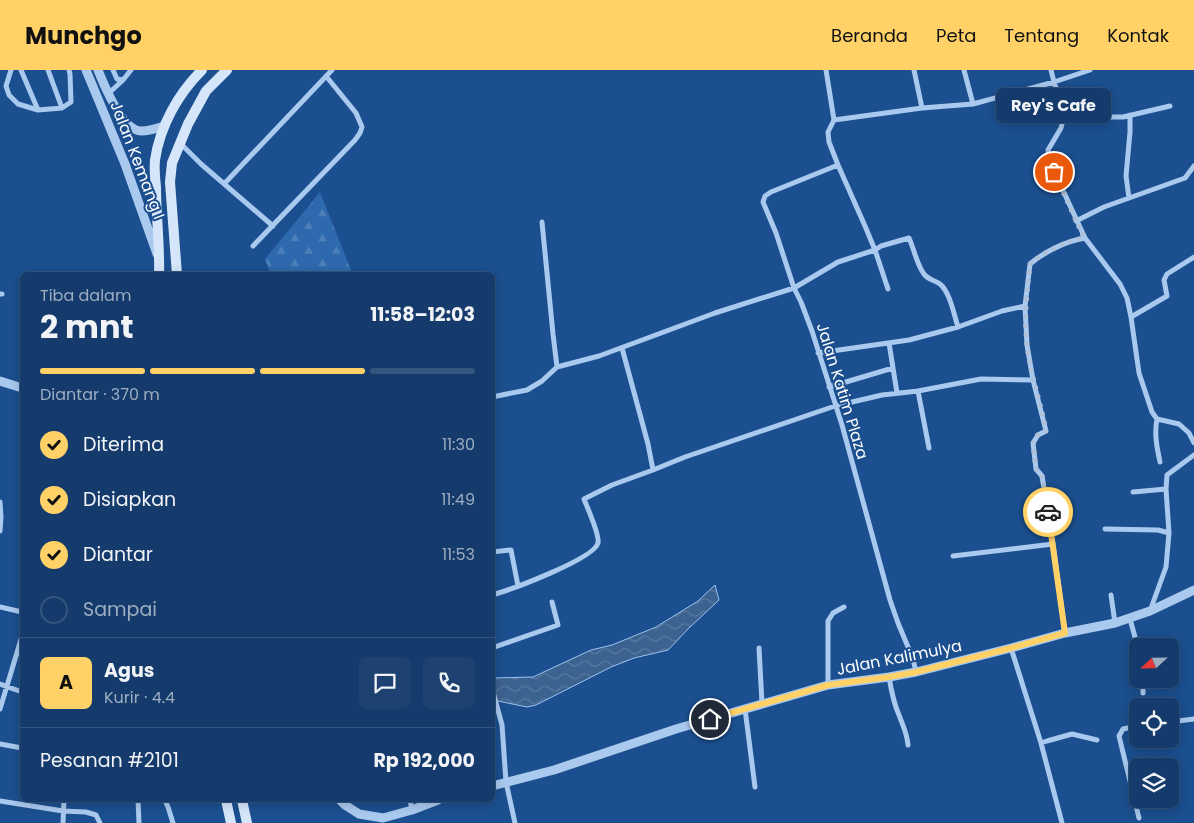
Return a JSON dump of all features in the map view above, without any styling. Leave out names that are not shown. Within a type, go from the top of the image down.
[{"type":"main road","points":[[159,272],[155,162],[159,141],[171,111],[202,70]]},
{"type":"main road","points":[[177,272],[170,182],[172,163],[179,143],[206,91],[227,70]]},
{"type":"main road","points":[[227,802],[232,823]]},
{"type":"main road","points":[[242,802],[247,823]]},
{"type":"street","points":[[11,70],[6,86],[9,95],[18,104],[38,110],[62,108],[71,102],[70,74],[68,70]]},
{"type":"street","points":[[48,70],[62,108]]},
{"type":"street","name":"Jalan Kemang I","points":[[86,70],[160,261]]},
{"type":"street","name":"Jalan Kemang I","points":[[98,70],[113,105],[132,128],[141,132],[165,126]]},
{"type":"street","points":[[113,70],[117,79],[123,80]]},
{"type":"street","points":[[108,94],[131,70]]},
{"type":"street","points":[[224,184],[332,70]]},
{"type":"street","points":[[826,70],[834,120],[828,132],[828,142],[875,250],[888,289]]},
{"type":"street","points":[[914,70],[922,108]]},
{"type":"street","points":[[964,70],[973,104]]},
{"type":"street","points":[[1051,70],[1065,112],[1061,128],[1048,150],[1054,172],[1084,238],[1120,284],[1127,298],[1140,373],[1152,412],[1157,419],[1179,424],[1194,443]]},
{"type":"street","points":[[834,120],[922,108],[973,104],[1090,70]]},
{"type":"street","points":[[24,71],[38,110]]},
{"type":"street","points":[[253,246],[360,133],[362,127],[356,113],[326,76]]},
{"type":"street","points":[[1065,112],[1082,106],[1098,115],[1123,117],[1170,106]]},
{"type":"street","points":[[1129,198],[1126,176],[1130,115]]},
{"type":"street","points":[[179,143],[273,226]]},
{"type":"street","name":"Jalan Katim Plaza","points":[[838,165],[771,192],[765,196],[764,202],[794,288],[801,302],[829,387],[890,600],[913,659],[916,672]]},
{"type":"street","points":[[1076,221],[1104,207],[1185,178],[1194,166]]},
{"type":"street","points":[[542,222],[557,367]]},
{"type":"street","points":[[495,396],[527,390],[542,381],[557,367],[599,356],[715,313],[794,288],[838,262],[909,238],[920,268],[925,276],[945,289],[958,327]]},
{"type":"street","points":[[1065,633],[1042,476],[1036,469],[1033,444],[1038,434],[1046,431],[1033,380],[1027,345],[1025,306],[1030,264],[1040,255],[1084,238]]},
{"type":"street","points":[[1131,317],[1167,296],[1164,280],[1167,274],[1194,257]]},
{"type":"street","points":[[818,353],[909,340],[958,327],[1002,311],[1025,306]]},
{"type":"street","points":[[890,342],[897,393]]},
{"type":"street","points":[[622,348],[648,444],[653,470]]},
{"type":"street","points":[[829,387],[894,368]]},
{"type":"street","points":[[495,595],[570,564],[597,546],[598,538],[584,499],[612,485],[685,457],[835,406],[882,395],[918,391],[981,379],[1033,380]]},
{"type":"street","points":[[0,381],[20,387]]},
{"type":"street","points":[[918,391],[929,448]]},
{"type":"street","points":[[1157,419],[1156,437],[1160,462]]},
{"type":"street","points":[[1150,611],[1166,567],[1169,533],[1167,475],[1194,455]]},
{"type":"street","points":[[1133,492],[1166,489]]},
{"type":"street","points":[[0,502],[0,531]]},
{"type":"street","points":[[1105,529],[1158,530],[1169,533]]},
{"type":"street","points":[[953,556],[1053,544]]},
{"type":"street","points":[[495,552],[511,550],[518,586]]},
{"type":"street","name":"Jalan Kalimulya","points":[[495,785],[554,770],[676,729],[828,685],[916,672],[1065,633],[1130,619],[1194,590]]},
{"type":"street","points":[[1111,595],[1115,623]]},
{"type":"street","points":[[495,647],[558,625],[552,602]]},
{"type":"street","points":[[0,607],[20,612]]},
{"type":"street","points":[[828,685],[828,621],[833,613],[844,607]]},
{"type":"street","points":[[1130,619],[1135,638]]},
{"type":"street","points":[[0,709],[20,643]]},
{"type":"street","points":[[759,648],[762,703]]},
{"type":"street","points":[[1011,648],[1041,743],[1062,823]]},
{"type":"street","points":[[889,677],[898,714],[905,727],[908,745]]},
{"type":"street","points":[[0,684],[20,691]]},
{"type":"street","points":[[1143,688],[1143,693]]},
{"type":"street","points":[[495,699],[502,726],[506,782],[516,823]]},
{"type":"street","points":[[745,709],[755,786]]},
{"type":"street","points":[[1179,721],[1194,719]]},
{"type":"street","points":[[1129,728],[1123,729],[1119,736],[1139,818]]},
{"type":"street","points":[[1041,743],[1072,734],[1097,740]]},
{"type":"street","points":[[0,744],[20,748]]},
{"type":"street","points":[[0,801],[63,811],[86,812],[96,815],[100,823]]},
{"type":"street","points":[[63,823],[64,802]]},
{"type":"street","points":[[138,802],[139,823]]},
{"type":"street","points":[[166,802],[173,823]]},
{"type":"street","points":[[342,802],[359,814],[381,821],[433,802]]},
{"type":"street","points":[[410,802],[412,810]]},
{"type":"green space","points":[[320,192],[352,272],[270,272],[265,259]]},
{"type":"water","points":[[715,585],[719,600],[668,650],[634,658],[611,667],[536,705],[527,707],[495,700],[495,678],[533,677],[591,650],[612,645],[656,627],[698,601]]},
{"type":"way so far","points":[[1048,512],[1042,476],[1036,469],[1033,444],[1038,434],[1046,431],[1033,380],[1027,345],[1025,306],[1030,264],[1040,255],[1084,238],[1054,172]]},
{"type":"place","name":"Rey's Cafe","points":[[1054,172]]},
{"type":"route","points":[[710,719],[828,685],[916,672],[1065,633],[1048,512]]}]
